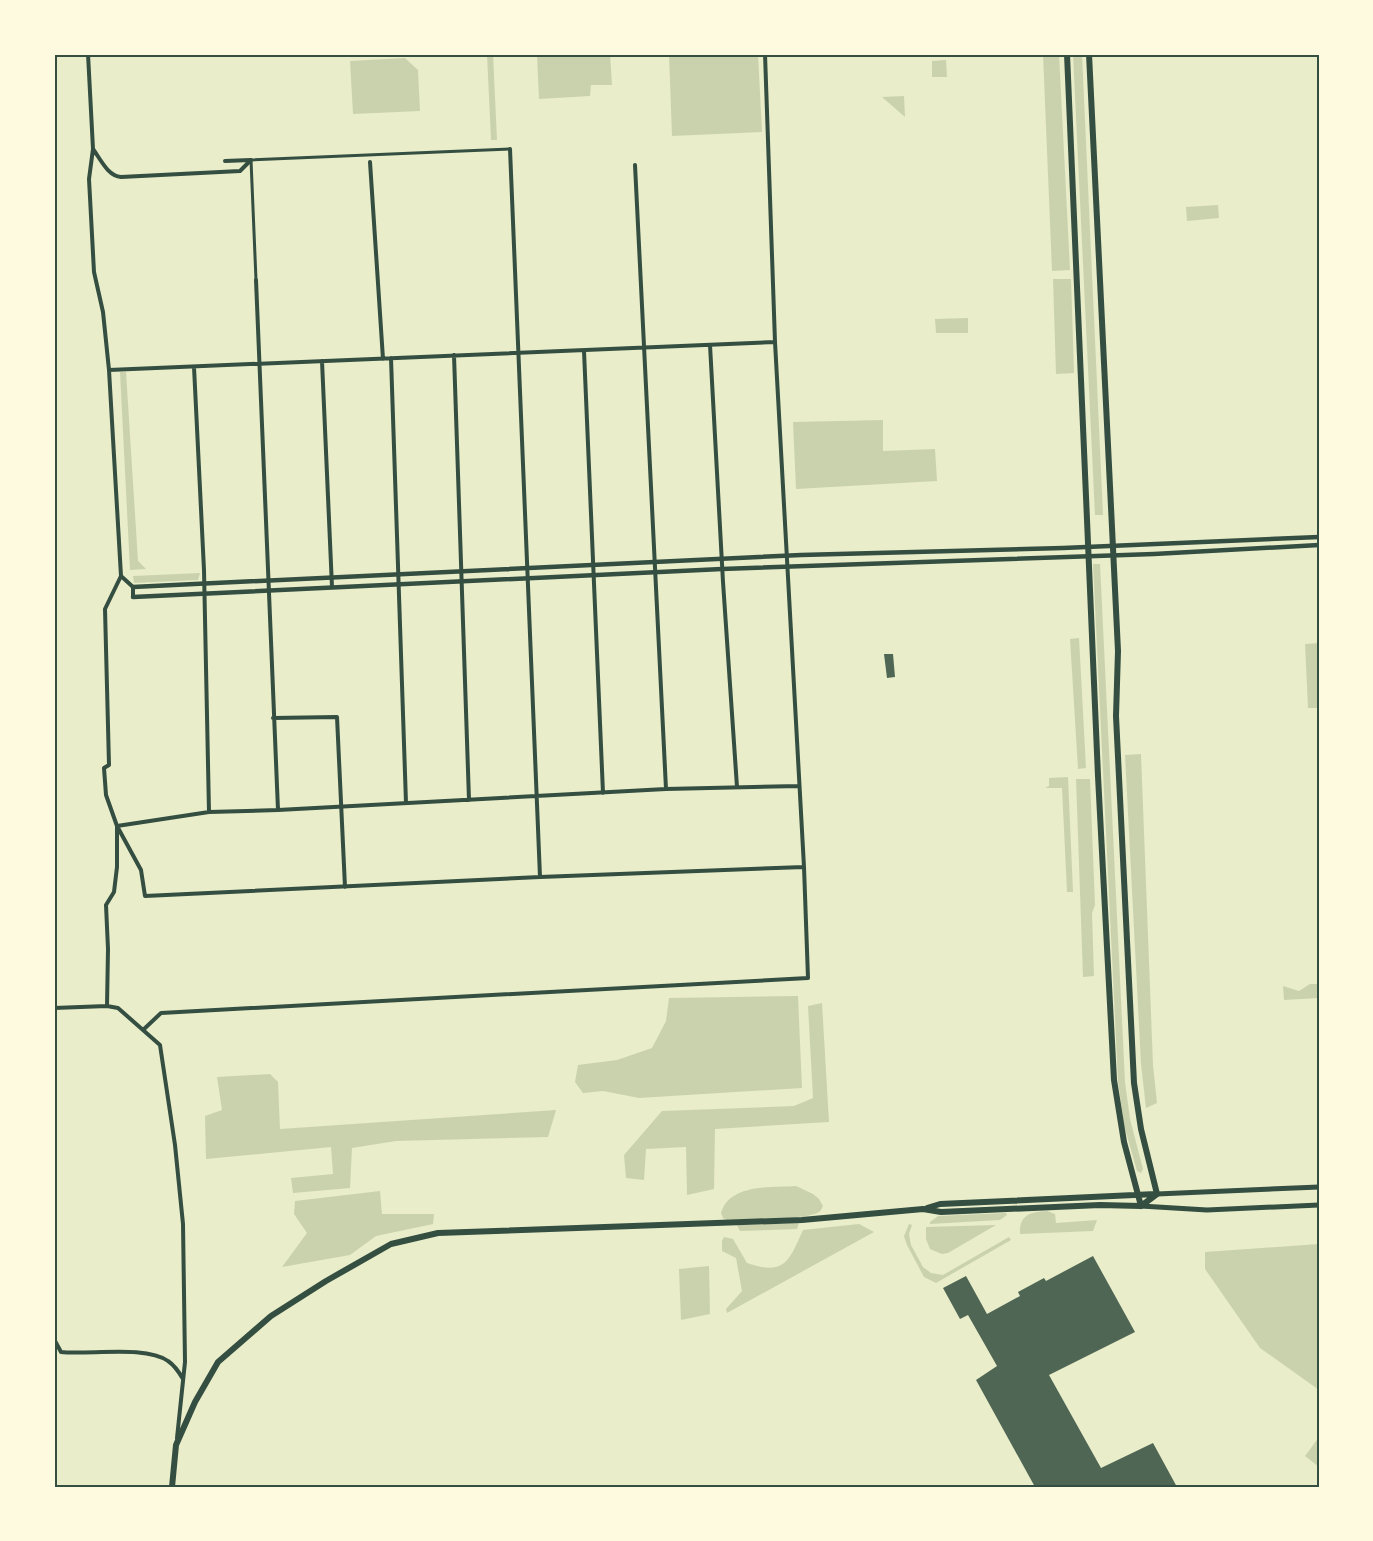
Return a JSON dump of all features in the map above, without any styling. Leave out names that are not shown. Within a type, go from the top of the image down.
[{"type":"main road","points":[[1067,54],[1098,776],[1114,1080],[1124,1142],[1140,1206]]},
{"type":"main road","points":[[1089,54],[1114,555],[1118,651],[1117,728],[1134,1083],[1148,1161],[1157,1194]]},
{"type":"main road","points":[[172,1487],[176,1445],[195,1402],[218,1362],[271,1316],[391,1244],[438,1233],[802,1220],[923,1209],[940,1204],[1319,1187]]},
{"type":"main road","points":[[1140,1206],[1157,1194]]},
{"type":"main road","points":[[923,1209],[941,1212],[1100,1204],[1207,1210],[1319,1205]]},
{"type":"street","points":[[88,54],[93,149],[88,179],[94,272],[103,312],[109,370],[121,576],[113,597],[105,609],[109,765],[104,768],[106,795],[117,826],[141,870],[145,896],[804,867]]},
{"type":"street","points":[[143,1030],[161,1013],[808,978],[775,342],[765,54]]},
{"type":"street","points":[[93,149],[109,171],[122,177],[240,171],[251,160]]},
{"type":"street","points":[[225,161],[510,149],[540,877]]},
{"type":"street","points":[[251,160],[278,810]]},
{"type":"street","points":[[370,162],[383,359]]},
{"type":"street","points":[[635,165],[666,789]]},
{"type":"street","points":[[109,370],[775,342]]},
{"type":"street","points":[[710,345],[737,787]]},
{"type":"street","points":[[584,351],[603,793]]},
{"type":"street","points":[[454,356],[469,800]]},
{"type":"street","points":[[391,358],[406,803]]},
{"type":"street","points":[[322,361],[332,587]]},
{"type":"street","points":[[194,367],[204,583],[209,812]]},
{"type":"street","points":[[121,576],[133,587],[786,556],[1319,537]]},
{"type":"street","points":[[133,587],[133,597],[787,566],[1089,556],[1319,545]]},
{"type":"street","points":[[273,718],[337,717],[345,887]]},
{"type":"street","points":[[117,826],[209,812],[666,789],[799,786]]},
{"type":"street","points":[[107,1006],[106,905],[114,892],[117,826]]},
{"type":"street","points":[[54,1008],[107,1006],[118,1008],[160,1045],[175,1145],[183,1224],[185,1362],[176,1445]]},
{"type":"street","points":[[54,1339],[61,1352],[147,1352],[170,1362],[183,1379]]},
{"type":"green space","points":[[487,54],[493,54],[497,140],[491,140]]},
{"type":"green space","points":[[537,54],[610,54],[612,85],[591,85],[590,96],[539,99]]},
{"type":"green space","points":[[669,54],[758,54],[762,132],[672,136]]},
{"type":"green space","points":[[1043,54],[1059,54],[1070,270],[1052,271]]},
{"type":"green space","points":[[1073,54],[1082,54],[1103,515],[1095,515]]},
{"type":"green space","points":[[405,58],[418,70],[420,111],[353,114],[350,61]]},
{"type":"green space","points":[[946,60],[947,77],[932,77],[932,61]]},
{"type":"green space","points":[[904,96],[905,117],[882,97]]},
{"type":"green space","points":[[1218,205],[1219,218],[1187,221],[1186,207]]},
{"type":"green space","points":[[1053,279],[1071,279],[1074,373],[1056,374]]},
{"type":"green space","points":[[968,318],[968,333],[936,333],[935,319]]},
{"type":"green space","points":[[120,372],[126,372],[138,561],[146,569],[130,570]]},
{"type":"green space","points":[[883,420],[883,451],[935,449],[937,481],[796,489],[793,422]]},
{"type":"green space","points":[[1093,564],[1100,564],[1125,1082],[1130,1119],[1143,1169],[1141,1173],[1137,1171],[1124,1125],[1118,1081]]},
{"type":"green space","points":[[200,573],[198,580],[134,583],[133,576]]},
{"type":"green space","points":[[1079,638],[1086,768],[1078,769],[1070,639]]},
{"type":"green space","points":[[1319,643],[1319,674],[1317,674],[1319,708],[1308,708],[1305,644]]},
{"type":"green space","points":[[1141,754],[1153,1065],[1157,1103],[1146,1108],[1141,1064],[1125,755]]},
{"type":"green space","points":[[1068,777],[1073,892],[1067,892],[1062,788],[1045,788],[1049,786],[1049,778]]},
{"type":"green space","points":[[1076,779],[1090,779],[1095,905],[1092,913],[1094,976],[1083,977]]},
{"type":"green space","points":[[1310,984],[1319,984],[1319,998],[1284,1000],[1283,986],[1299,991]]},
{"type":"green space","points":[[798,996],[802,1088],[639,1098],[603,1091],[583,1093],[575,1082],[578,1065],[617,1060],[652,1048],[666,1021],[669,998]]},
{"type":"green space","points":[[822,1003],[829,1122],[715,1129],[714,1189],[687,1195],[686,1147],[646,1149],[644,1180],[626,1178],[624,1155],[662,1111],[794,1106],[813,1098],[808,1006]]},
{"type":"green space","points":[[270,1074],[278,1082],[280,1129],[556,1110],[548,1137],[396,1141],[352,1148],[350,1188],[293,1193],[291,1178],[333,1174],[331,1147],[206,1159],[205,1116],[222,1110],[217,1077]]},
{"type":"green space","points":[[796,1186],[819,1199],[823,1206],[820,1211],[799,1217],[727,1220],[721,1213],[733,1196],[742,1192]]},
{"type":"green space","points":[[380,1191],[382,1214],[434,1214],[433,1224],[376,1236],[350,1255],[282,1267],[307,1233],[294,1214],[295,1201]]},
{"type":"green space","points":[[1047,1211],[1055,1214],[1056,1223],[1097,1220],[1093,1231],[1020,1234],[1021,1223],[1027,1216],[1035,1212]]},
{"type":"green space","points":[[1006,1213],[1007,1215],[1000,1220],[930,1224],[938,1216]]},
{"type":"green space","points":[[799,1223],[797,1229],[740,1231],[737,1225]]},
{"type":"green space","points":[[859,1224],[874,1232],[727,1313],[726,1309],[742,1291],[736,1258],[722,1251],[724,1237],[733,1239],[747,1263],[770,1268],[784,1263],[794,1250],[803,1230]]},
{"type":"green space","points":[[909,1224],[912,1225],[909,1234],[911,1245],[923,1267],[931,1273],[943,1275],[1009,1237],[1011,1240],[936,1283],[924,1277],[907,1245],[904,1236]]},
{"type":"green space","points":[[996,1225],[948,1253],[942,1254],[930,1249],[926,1239],[926,1227]]},
{"type":"green space","points":[[1319,1244],[1319,1390],[1260,1348],[1205,1269],[1205,1252]]},
{"type":"green space","points":[[709,1266],[710,1314],[681,1320],[679,1269]]},
{"type":"green space","points":[[1319,1437],[1319,1467],[1305,1456]]},
{"type":"building","points":[[884,654],[893,654],[895,677],[887,678]]},
{"type":"building","points":[[1093,1256],[1135,1332],[1049,1375],[1101,1468],[1153,1443],[1177,1487],[1035,1487],[976,1380],[997,1366],[968,1315],[960,1319],[943,1288],[966,1276],[987,1314],[1020,1296],[1018,1292],[1044,1278],[1046,1281]]}]
